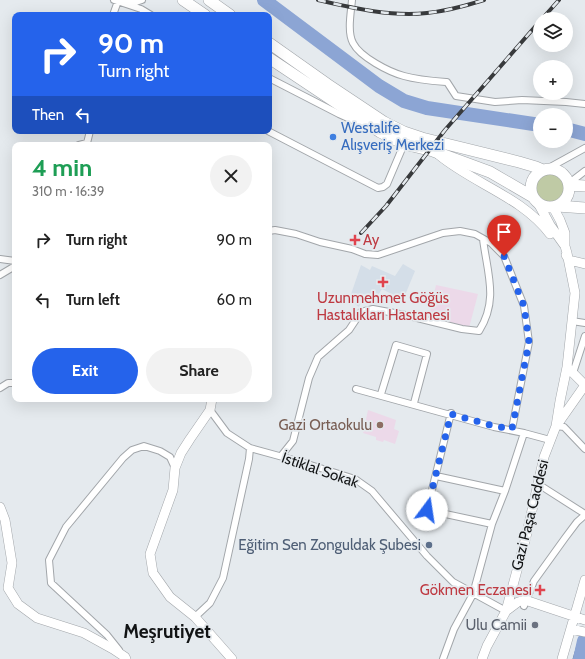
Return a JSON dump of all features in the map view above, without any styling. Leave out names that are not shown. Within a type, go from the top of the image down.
[{"type":"highway","points":[[183,0],[201,12]]},
{"type":"highway","points":[[209,0],[226,12]]},
{"type":"highway","points":[[272,45],[384,122],[404,132],[544,170],[557,170],[566,178],[568,184],[567,196],[564,202],[555,206]]},
{"type":"highway","points":[[272,60],[380,132],[404,144],[416,148],[433,150],[490,172],[546,207],[555,206],[585,208]]},
{"type":"highway","points":[[536,200],[531,189],[532,182],[534,177],[544,170]]},
{"type":"highway","points":[[568,184],[585,186]]},
{"type":"street","points":[[116,0],[136,2],[142,0]]},
{"type":"street","points":[[114,12],[116,0]]},
{"type":"street","points":[[116,0],[146,12]]},
{"type":"street","points":[[352,0],[349,23],[352,42],[365,56],[403,76],[447,82],[456,96],[495,102],[522,100],[585,104]]},
{"type":"street","points":[[272,80],[339,114],[380,132]]},
{"type":"street","points":[[272,133],[378,188],[387,184],[404,144]]},
{"type":"street","points":[[544,170],[585,148]]},
{"type":"street","points":[[433,150],[461,171],[522,206],[545,227],[569,260],[585,264]]},
{"type":"street","points":[[568,184],[585,171]]},
{"type":"street","points":[[536,200],[550,225],[565,246]]},
{"type":"street","points":[[555,206],[565,233],[565,246]]},
{"type":"street","points":[[272,230],[296,234],[366,254],[378,255],[443,233],[460,231],[475,234],[491,244],[504,256],[524,306],[528,328],[529,342],[512,429]]},
{"type":"street","points":[[281,456],[294,441],[309,378],[318,357],[349,330],[361,312],[373,309],[462,329],[479,331],[486,321],[491,295],[483,239]]},
{"type":"street","name":"Gazi Paşa Caddesi","points":[[482,659],[487,646],[506,611],[526,537],[544,457],[556,426],[560,401],[570,370],[572,321],[575,294],[565,246]]},
{"type":"street","points":[[0,260],[12,261]]},
{"type":"street","points":[[0,275],[12,268]]},
{"type":"street","points":[[572,321],[585,323]]},
{"type":"street","points":[[585,336],[570,370],[585,385],[556,426],[564,427],[585,449]]},
{"type":"street","points":[[381,394],[396,345],[426,354],[414,403]]},
{"type":"street","points":[[0,388],[8,383],[12,383]]},
{"type":"street","points":[[356,388],[550,440]]},
{"type":"street","points":[[211,402],[210,410],[181,453],[175,468],[173,490],[150,554],[153,573],[170,598],[195,617],[232,659]]},
{"type":"street","name":"İstiklal Sokak","points":[[210,410],[227,432],[250,448],[355,479],[372,491],[452,582],[506,611]]},
{"type":"street","points":[[451,414],[427,510],[492,524]]},
{"type":"street","points":[[443,659],[454,629],[473,594],[492,524],[524,433]]},
{"type":"street","points":[[125,658],[107,635],[51,583],[49,560],[66,527],[123,458],[132,450],[144,446],[160,451],[170,457],[175,468]]},
{"type":"street","points":[[195,617],[210,603],[223,578],[249,459],[250,448]]},
{"type":"street","points":[[436,476],[505,490]]},
{"type":"street","points":[[525,603],[534,581],[577,522],[585,515],[538,484]]},
{"type":"street","points":[[0,507],[5,520],[12,563],[8,588],[18,604],[37,618],[84,633],[113,649],[125,658]]},
{"type":"street","points":[[562,659],[585,580]]},
{"type":"street","points":[[506,611],[518,602],[585,620]]},
{"type":"street","points":[[571,629],[585,632]]},
{"type":"shaded area","name":"Uzunmehmet Göğüs Hastalıkları Hastanesi","points":[[403,264],[415,271],[403,300],[382,289],[375,300],[364,294],[359,307],[349,300],[361,265],[370,270],[372,266],[395,276]]},
{"type":"shaded area","points":[[436,285],[478,294],[469,328],[429,317]]},
{"type":"shaded area","name":"Gazi Ortaokulu","points":[[368,410],[396,420],[394,429],[399,431],[395,444],[384,440],[383,442],[376,440],[376,437],[363,433]]},
{"type":"green space","points":[[547,171],[553,171],[557,172],[564,178],[567,188],[566,195],[560,202],[553,205],[547,205],[543,204],[536,198],[533,191],[533,185],[534,181],[540,174]]},
{"type":"water","points":[[578,642],[585,644],[585,659],[573,659]]},
{"type":"waterway","points":[[264,0],[379,86],[404,101],[427,108],[533,124]]},
{"type":"waterway","points":[[573,131],[585,134]]},
{"type":"waterway","points":[[580,659],[584,641]]},
{"type":"railway","points":[[318,0],[372,11],[400,14],[449,10],[484,0]]},
{"type":"railway","points":[[548,12],[559,0]]},
{"type":"railway","points":[[361,233],[386,206],[445,130],[533,29]]},
{"type":"place","name":"Westalife Alışveriş Merkezi","points":[[333,137]]},
{"type":"place","name":"Ay","points":[[355,240]]},
{"type":"place","name":"Uzunmehmet Göğüs Hastalıkları Hastanesi","points":[[383,282]]},
{"type":"place","name":"Gazi Ortaokulu","points":[[380,425]]},
{"type":"place","name":"Eğitim Sen Zonguldak Şubesi","points":[[429,545]]},
{"type":"place","name":"Gökmen Eczanesi","points":[[540,590]]},
{"type":"place","name":"Ulu Camii","points":[[535,625]]},
{"type":"district","name":"Meşrutiyet","points":[[167,631]]},
{"type":"route","points":[[427,510],[451,414],[494,426],[512,429],[529,342],[524,306],[504,256]]}]
